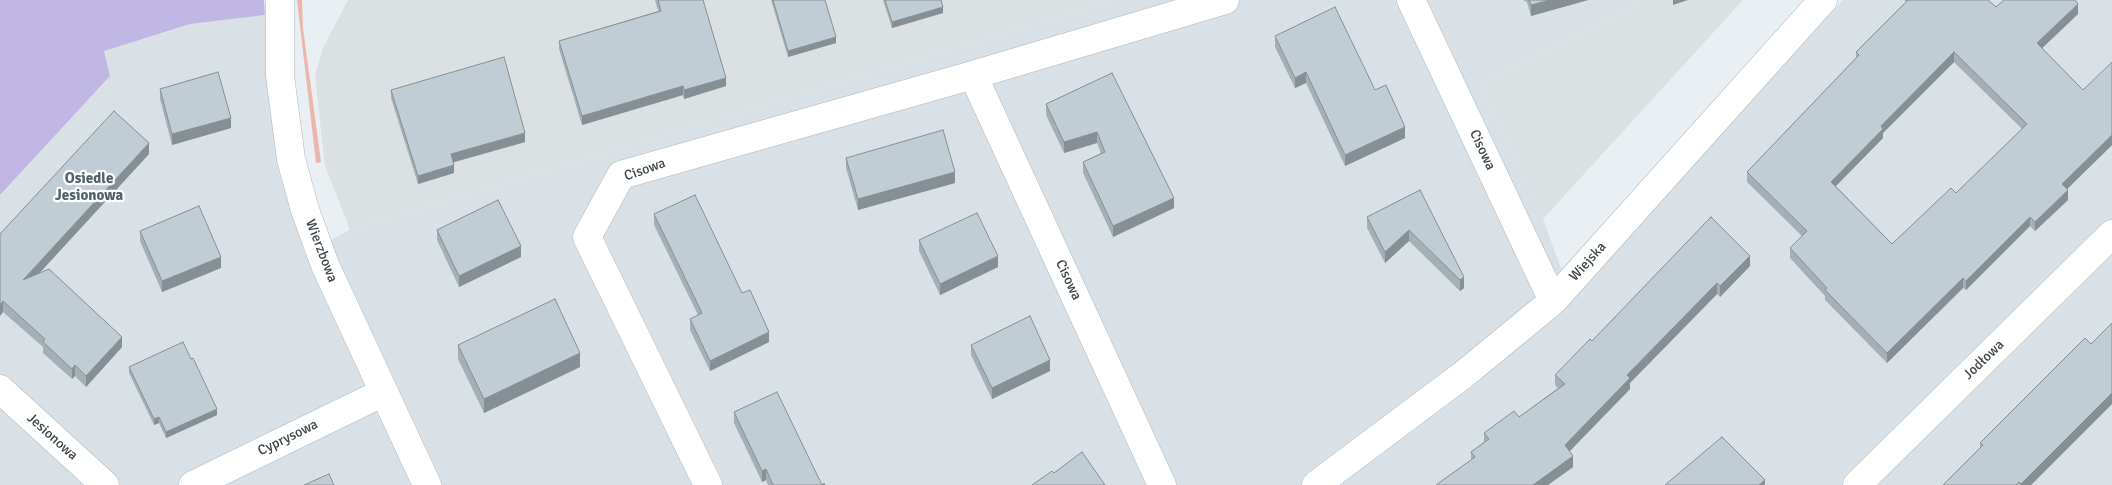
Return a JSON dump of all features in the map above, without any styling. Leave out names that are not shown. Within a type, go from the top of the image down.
[{"type":"street","name":"Wierzbowa","points":[[280,0],[280,76],[291,159],[305,210],[325,265],[427,485]]},
{"type":"street","name":"Cisowa","points":[[708,485],[587,237],[621,175],[973,75],[1225,0]]},
{"type":"street","name":"Cisowa","points":[[1411,0],[1553,300]]},
{"type":"street","name":"Wiejska","points":[[1316,485],[1463,375],[1553,300],[1823,0]]},
{"type":"street","name":"Cisowa","points":[[973,75],[1162,485]]},
{"type":"street","name":"Jodłowa","points":[[1857,485],[2112,234]]},
{"type":"street","name":"Jesionowa","points":[[0,389],[105,485]]},
{"type":"street","name":"Cyprysowa","points":[[193,485],[384,392]]},
{"type":"shaded area","points":[[0,0],[264,0],[265,15],[190,24],[104,51],[110,76],[0,195]]},
{"type":"shaded area","points":[[297,0],[302,0],[303,28],[321,162],[316,163]]},
{"type":"shaded area","points":[[348,0],[1115,0],[350,230],[325,166],[315,76],[323,48]]},
{"type":"shaded area","points":[[1115,0],[1638,0],[1640,4],[1479,85],[1543,219],[1561,268],[1579,290],[1843,0],[2112,0],[2112,485],[0,485],[0,195],[110,76],[103,51],[190,24],[265,15],[279,171],[305,254],[350,230]]},
{"type":"shaded area","points":[[1638,0],[1743,0],[1543,219],[1479,85],[1640,4]]},
{"type":"building","points":[[658,0],[703,0],[726,78],[684,90],[683,86],[582,116],[559,41],[661,11]]},
{"type":"building","points":[[773,0],[825,0],[836,37],[788,51]]},
{"type":"building","points":[[885,0],[941,0],[943,7],[892,22]]},
{"type":"building","points":[[1529,0],[1550,0],[1531,5]]},
{"type":"building","points":[[1908,0],[1988,0],[1996,7],[2004,0],[2075,0],[2078,4],[2037,43],[2083,90],[2112,62],[2112,135],[2062,184],[2068,190],[2035,222],[2030,217],[1966,281],[1963,278],[1887,353],[1825,290],[1827,288],[1790,248],[1807,231],[1747,172],[1859,55],[1856,52]],"holes":[[[1954,52],[2027,124],[1956,193],[1951,188],[1892,244],[1831,182],[1883,129],[1881,126]]]},
{"type":"building","points":[[1335,7],[1375,90],[1386,85],[1405,127],[1345,155],[1306,72],[1295,78],[1275,36]]},
{"type":"building","points":[[504,57],[525,133],[451,154],[454,165],[418,176],[391,90]]},
{"type":"building","points":[[218,72],[231,118],[172,134],[160,89]]},
{"type":"building","points":[[1112,73],[1174,198],[1113,226],[1083,162],[1105,152],[1097,132],[1064,142],[1046,104]]},
{"type":"building","points":[[114,111],[149,143],[23,280],[49,269],[122,337],[86,376],[75,365],[72,369],[43,342],[45,339],[3,301],[0,305],[0,234]]},
{"type":"building","points":[[943,130],[955,172],[858,199],[846,158]]},
{"type":"building","points":[[1420,190],[1464,277],[1460,280],[1409,230],[1385,252],[1367,217]]},
{"type":"building","points":[[695,195],[742,293],[750,290],[769,332],[710,361],[690,319],[702,313],[654,214]]},
{"type":"building","points":[[498,200],[521,246],[459,276],[437,230]]},
{"type":"building","points":[[199,206],[221,257],[162,281],[140,231]]},
{"type":"building","points":[[977,213],[998,256],[940,284],[919,240]]},
{"type":"building","points":[[1711,217],[1750,256],[1720,286],[1717,283],[1627,375],[1630,378],[1565,445],[1573,456],[1533,485],[1436,485],[1475,457],[1471,452],[1489,439],[1484,433],[1514,411],[1519,417],[1565,384],[1555,375],[1590,339],[1592,341]]},
{"type":"building","points":[[555,299],[580,353],[484,399],[458,345]]},
{"type":"building","points":[[1030,316],[1050,360],[992,388],[971,345]]},
{"type":"building","points":[[2112,323],[2112,393],[2021,484],[2019,482],[2016,485],[1943,485],[1983,445],[1980,443],[2085,338],[2091,344]]},
{"type":"building","points":[[183,342],[191,359],[193,358],[217,409],[166,432],[159,417],[154,419],[129,367]]},
{"type":"building","points":[[777,392],[822,485],[773,485],[766,469],[762,471],[734,412]]},
{"type":"building","points":[[1722,437],[1765,480],[1759,485],[1665,485]]},
{"type":"building","points":[[1082,452],[1105,485],[1032,485],[1052,471],[1054,473]]},
{"type":"building","points":[[329,474],[334,485],[304,485]]},
{"type":"district","name":"Osiedle Jesionowa","points":[[89,188]]}]
